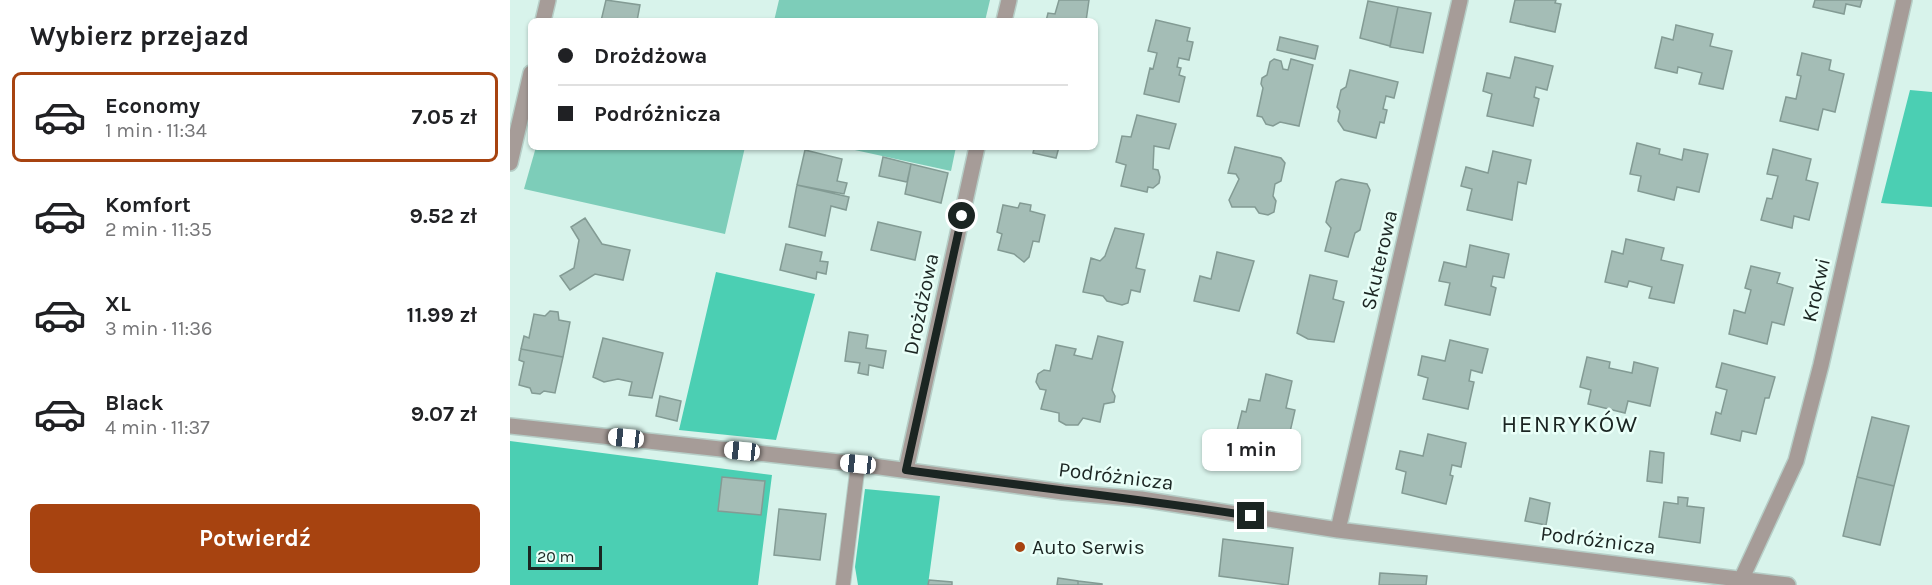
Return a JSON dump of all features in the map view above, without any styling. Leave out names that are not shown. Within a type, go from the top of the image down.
[{"type":"street","points":[[544,18],[548,0]]},
{"type":"street","points":[[1006,18],[1009,0]]},
{"type":"street","name":"Skuterowa","points":[[1338,530],[1460,0]]},
{"type":"street","name":"Krokwi","points":[[1741,580],[1796,461],[1821,365],[1904,0]]},
{"type":"street","points":[[510,163],[528,86]]},
{"type":"street","name":"Drożdżowa","points":[[906,470],[976,150]]},
{"type":"street","name":"Podróżnicza","points":[[510,426],[858,464],[1063,492],[1142,498],[1338,530],[1788,585]]},
{"type":"lane","points":[[843,585],[858,464]]},
{"type":"green space","points":[[779,0],[990,0],[986,18],[775,18]]},
{"type":"green space","points":[[1910,90],[1932,92],[1932,207],[1881,203]]},
{"type":"green space","points":[[535,150],[744,150],[725,234],[524,189]]},
{"type":"green space","points":[[855,150],[955,150],[951,171]]},
{"type":"green space","points":[[716,272],[815,294],[776,440],[679,430]]},
{"type":"green space","points":[[510,441],[772,475],[758,585],[510,585]]},
{"type":"green space","points":[[865,489],[940,496],[928,585],[858,585],[855,567]]},
{"type":"building","points":[[606,0],[640,5],[638,18],[602,18]]},
{"type":"building","points":[[1059,0],[1089,0],[1086,18],[1047,18],[1048,13],[1055,14]]},
{"type":"building","points":[[1515,0],[1556,0],[1555,3],[1561,4],[1555,32],[1510,22]]},
{"type":"building","points":[[1815,0],[1862,0],[1860,7],[1846,4],[1844,14],[1813,7]]},
{"type":"building","points":[[1368,1],[1398,7],[1390,46],[1360,38]]},
{"type":"building","points":[[1398,7],[1431,13],[1423,53],[1390,47]]},
{"type":"building","points":[[1156,20],[1190,28],[1187,41],[1193,42],[1189,60],[1179,58],[1177,67],[1181,68],[1179,75],[1185,77],[1179,102],[1144,94],[1150,68],[1153,69],[1157,53],[1148,51]]},
{"type":"building","points":[[1676,25],[1713,34],[1710,46],[1732,51],[1723,89],[1699,84],[1702,73],[1678,67],[1677,73],[1655,68],[1662,37],[1673,40]]},
{"type":"building","points":[[1280,37],[1318,46],[1315,59],[1277,50]]},
{"type":"building","points":[[1802,53],[1831,60],[1829,70],[1844,74],[1835,112],[1823,109],[1818,130],[1780,121],[1786,97],[1796,99],[1801,76],[1797,75]]},
{"type":"building","points":[[1515,57],[1553,66],[1547,90],[1536,87],[1534,97],[1539,99],[1533,126],[1487,116],[1492,94],[1483,91],[1487,73],[1510,78]]},
{"type":"building","points":[[1274,59],[1281,61],[1283,69],[1288,70],[1291,59],[1313,65],[1299,126],[1280,122],[1273,126],[1266,124],[1262,117],[1257,116],[1263,88],[1262,78],[1267,75],[1270,62]]},
{"type":"building","points":[[1350,70],[1398,82],[1394,98],[1386,96],[1383,109],[1387,110],[1384,123],[1380,122],[1376,138],[1344,130],[1338,121],[1340,111],[1337,107],[1341,90],[1346,87]]},
{"type":"building","points":[[1137,115],[1176,124],[1169,149],[1154,146],[1153,169],[1158,170],[1160,177],[1159,183],[1153,188],[1148,187],[1147,192],[1121,186],[1126,165],[1116,162],[1122,136],[1131,137]]},
{"type":"building","points":[[1637,143],[1660,149],[1659,154],[1682,160],[1684,149],[1708,154],[1699,192],[1677,187],[1674,200],[1638,191],[1641,176],[1630,174]]},
{"type":"building","points":[[1235,147],[1281,158],[1285,163],[1281,181],[1275,184],[1274,212],[1268,215],[1259,213],[1255,207],[1232,207],[1229,200],[1239,179],[1236,174],[1228,173]]},
{"type":"building","points":[[1773,149],[1811,159],[1806,180],[1818,183],[1809,220],[1794,216],[1792,228],[1761,220],[1767,198],[1772,199],[1778,176],[1767,174]]},
{"type":"building","points":[[805,150],[842,159],[837,181],[847,183],[844,194],[797,185]]},
{"type":"building","points":[[1034,150],[1058,150],[1056,158],[1033,153]]},
{"type":"building","points":[[1493,151],[1531,160],[1526,184],[1518,182],[1512,220],[1467,210],[1472,189],[1461,186],[1466,167],[1488,173]]},
{"type":"building","points":[[883,157],[911,164],[907,182],[879,176]]},
{"type":"building","points":[[911,164],[948,173],[941,203],[905,194]]},
{"type":"building","points":[[1341,179],[1367,184],[1370,190],[1360,230],[1355,233],[1348,257],[1325,251],[1331,228],[1326,222],[1336,182]]},
{"type":"building","points":[[797,185],[849,197],[846,210],[831,206],[825,236],[789,227]]},
{"type":"building","points":[[1020,203],[1031,205],[1030,211],[1045,215],[1039,242],[1033,241],[1029,257],[1024,262],[1014,254],[998,250],[1002,234],[997,232],[1003,205],[1018,208]]},
{"type":"building","points":[[585,218],[602,244],[630,250],[623,280],[595,274],[570,290],[560,276],[574,268],[579,240],[571,227]]},
{"type":"building","points":[[878,222],[921,232],[915,260],[871,250]]},
{"type":"building","points":[[1115,228],[1144,234],[1136,268],[1145,270],[1140,292],[1131,290],[1128,303],[1122,305],[1107,301],[1103,296],[1083,292],[1091,258],[1100,261],[1105,256]]},
{"type":"building","points":[[1626,239],[1664,248],[1661,260],[1683,265],[1674,303],[1649,298],[1652,287],[1629,281],[1627,287],[1605,282],[1612,251],[1623,254]]},
{"type":"building","points":[[786,244],[822,252],[820,261],[828,262],[826,274],[817,272],[816,279],[780,270]]},
{"type":"building","points":[[1470,245],[1509,254],[1504,278],[1493,276],[1491,286],[1496,288],[1490,315],[1445,305],[1450,283],[1439,281],[1444,262],[1466,267]]},
{"type":"building","points":[[1217,252],[1254,261],[1239,311],[1194,301],[1200,276],[1211,279]]},
{"type":"building","points":[[1751,266],[1780,273],[1777,283],[1793,288],[1784,325],[1772,322],[1767,344],[1729,334],[1734,310],[1745,313],[1751,290],[1745,288]]},
{"type":"building","points":[[1310,275],[1337,281],[1333,299],[1344,302],[1334,342],[1308,339],[1297,333]]},
{"type":"building","points":[[550,311],[558,312],[559,320],[570,322],[563,357],[521,349],[524,336],[529,338],[534,314],[545,316]]},
{"type":"building","points":[[849,332],[868,335],[866,348],[886,351],[883,368],[869,365],[868,375],[858,373],[860,363],[845,361]]},
{"type":"building","points":[[1098,336],[1123,342],[1112,390],[1115,396],[1114,402],[1104,404],[1100,422],[1083,418],[1078,425],[1066,425],[1059,421],[1059,413],[1041,409],[1046,390],[1040,389],[1036,382],[1038,374],[1044,370],[1050,371],[1056,345],[1076,349],[1074,355],[1092,359]]},
{"type":"building","points":[[603,338],[663,353],[652,398],[629,395],[632,382],[618,379],[604,382],[593,377]]},
{"type":"building","points":[[1450,340],[1488,349],[1482,373],[1471,370],[1469,381],[1474,382],[1468,409],[1423,399],[1428,378],[1418,375],[1422,356],[1445,361]]},
{"type":"building","points":[[521,349],[563,357],[555,393],[544,391],[540,394],[532,393],[530,388],[519,385],[524,362],[519,360]]},
{"type":"building","points":[[1587,357],[1610,362],[1609,368],[1632,373],[1634,362],[1658,368],[1650,406],[1628,401],[1625,413],[1588,404],[1591,390],[1580,387]]},
{"type":"building","points":[[1722,363],[1775,377],[1769,398],[1765,398],[1756,434],[1742,431],[1740,441],[1711,434],[1716,412],[1721,414],[1727,390],[1716,387]]},
{"type":"building","points":[[1266,374],[1292,381],[1286,408],[1295,410],[1290,432],[1296,434],[1292,448],[1286,447],[1283,460],[1251,452],[1253,446],[1248,438],[1236,435],[1242,411],[1246,412],[1249,399],[1260,401]]},
{"type":"building","points":[[660,396],[681,401],[677,421],[656,416]]},
{"type":"building","points":[[1872,417],[1909,426],[1894,486],[1857,477]]},
{"type":"building","points":[[1428,434],[1466,443],[1461,467],[1452,465],[1450,475],[1453,476],[1446,504],[1402,493],[1406,472],[1396,469],[1400,451],[1423,456]]},
{"type":"building","points":[[1650,451],[1664,453],[1662,483],[1647,481]]},
{"type":"building","points":[[722,477],[765,481],[761,515],[718,511]]},
{"type":"building","points":[[1857,477],[1894,486],[1880,545],[1843,536]]},
{"type":"building","points":[[1678,497],[1688,498],[1687,506],[1704,508],[1700,543],[1659,537],[1664,502],[1678,504]]},
{"type":"building","points":[[1530,498],[1550,503],[1546,525],[1525,521]]},
{"type":"building","points":[[779,509],[826,514],[820,560],[774,555]]},
{"type":"building","points":[[1223,539],[1293,548],[1288,585],[1219,576]]},
{"type":"building","points":[[1380,573],[1427,576],[1426,585],[1379,585]]},
{"type":"building","points":[[1058,578],[1078,581],[1078,585],[1057,585]]},
{"type":"building","points":[[929,580],[952,582],[952,585],[928,585]]},
{"type":"building","points":[[1078,581],[1102,584],[1102,585],[1078,585]]},
{"type":"place","name":"Auto Serwis","points":[[1020,547]]},
{"type":"district","name":"HENRYKÓW","points":[[1570,424]]},
{"type":"route","points":[[962,216],[906,470],[1063,492],[1142,498],[1251,516]]}]
